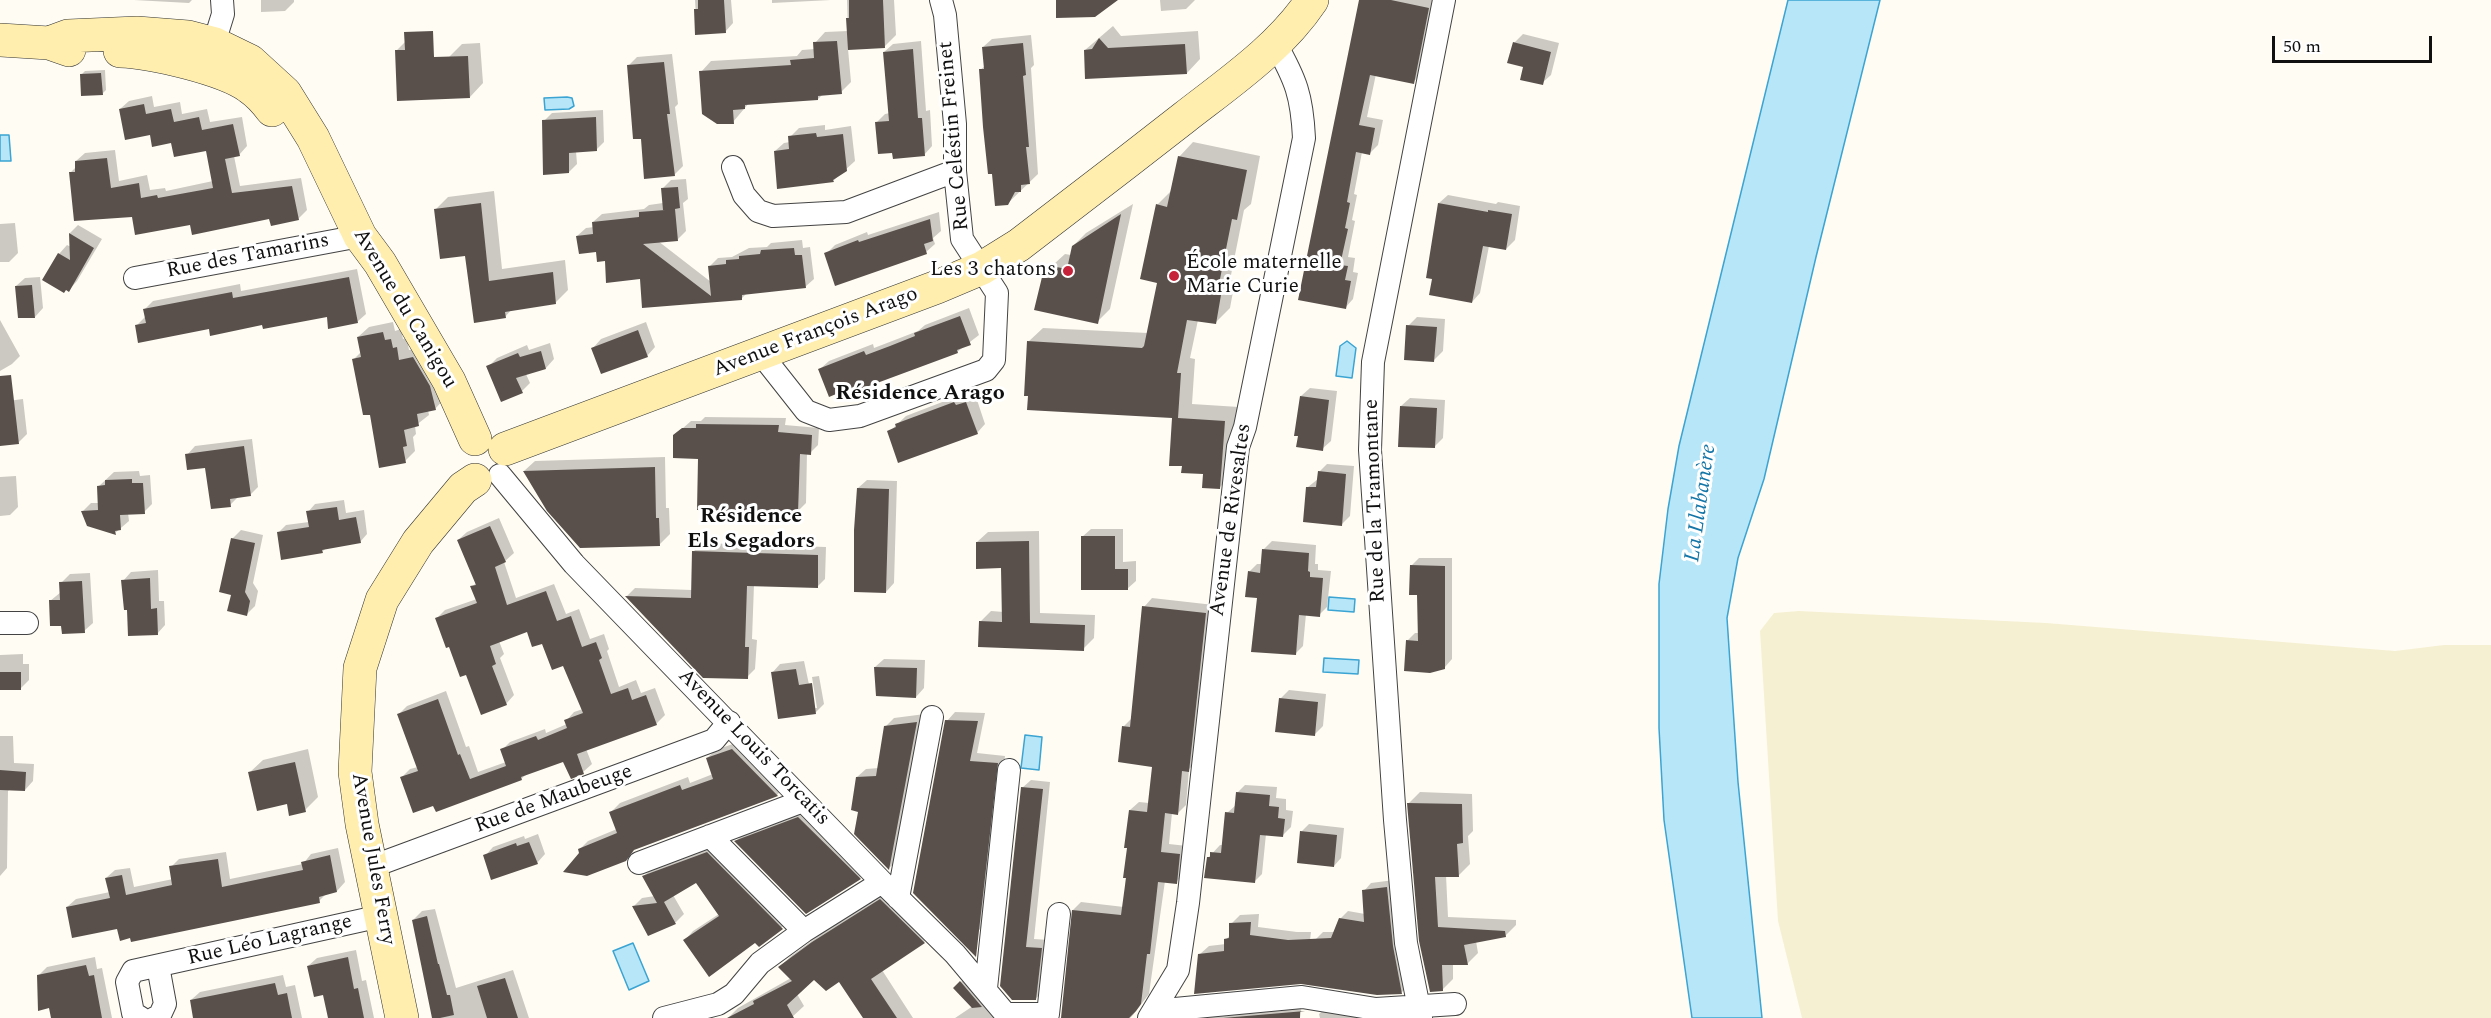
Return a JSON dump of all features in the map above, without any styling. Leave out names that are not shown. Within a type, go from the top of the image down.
[{"type":"main road","points":[[1275,43],[1301,16],[1312,0]]},
{"type":"main road","name":"Avenue du Canigou","points":[[0,40],[49,43],[68,36],[137,33],[188,37],[210,56],[250,60],[285,93],[313,138],[360,236],[380,263],[449,381],[483,460]]},
{"type":"main road","name":"Avenue François Arago","points":[[483,460],[982,268],[1019,245],[1239,75],[1275,43]]},
{"type":"main road","name":"Avenue Jules Ferry","points":[[402,1018],[371,867],[355,772],[360,668],[382,600],[423,534],[483,460]]},
{"type":"street","points":[[210,56],[223,14],[222,0]]},
{"type":"street","name":"Rue Celéstin Freinet","points":[[761,354],[806,411],[829,420],[860,416],[986,370],[994,360],[997,293],[962,239],[955,171],[955,123],[945,15],[941,0]]},
{"type":"street","name":"Rue de la Tramontane","points":[[1420,1012],[1406,943],[1397,842],[1370,450],[1373,362],[1444,0]]},
{"type":"street","name":"Avenue de Rivesaltes","points":[[1151,1014],[1178,970],[1188,903],[1238,447],[1245,427],[1304,138],[1302,105],[1295,79],[1275,43]]},
{"type":"street","points":[[733,167],[744,195],[758,211],[773,216],[846,212],[955,171]]},
{"type":"street","name":"Rue des Tamarins","points":[[135,278],[360,236]]},
{"type":"street","name":"Avenue Louis Torcatis","points":[[483,460],[574,564],[955,954],[1008,1016]]},
{"type":"street","points":[[0,623],[27,623]]},
{"type":"street","points":[[664,1018],[718,1004],[734,994],[760,963],[804,931],[890,890],[932,717]]},
{"type":"street","name":"Rue de Maubeuge","points":[[371,867],[714,740],[729,722]]},
{"type":"street","points":[[986,988],[1009,770]]},
{"type":"street","points":[[639,863],[804,801]]},
{"type":"street","points":[[710,836],[804,931]]},
{"type":"street","points":[[1008,1016],[1048,1014],[1059,914]]},
{"type":"street","name":"Rue Léo Lagrange","points":[[141,1018],[133,1013],[127,982],[133,971],[381,916]]},
{"type":"street","name":"Rue Léo Lagrange","points":[[154,1018],[159,1017],[165,1004],[158,966]]},
{"type":"street","points":[[1151,1014],[1302,997],[1376,1009],[1420,1012],[1455,1004]]},
{"type":"shaded area","points":[[1799,611],[2046,623],[2395,651],[2444,645],[2491,645],[2491,1018],[1802,1018],[1778,921],[1760,631],[1774,613]]},
{"type":"water","name":"La Llabanère","points":[[1788,0],[1880,0],[1764,479],[1738,558],[1727,618],[1738,782],[1762,1018],[1692,1018],[1664,820],[1659,728],[1659,584],[1668,509],[1679,446]]},
{"type":"water","points":[[544,98],[572,98],[574,106],[569,109],[545,110]]},
{"type":"water","points":[[0,135],[9,135],[11,161],[0,161]]},
{"type":"water","points":[[1347,341],[1356,348],[1352,378],[1336,376],[1340,346]]},
{"type":"water","points":[[1329,597],[1355,599],[1354,612],[1328,610]]},
{"type":"water","points":[[1324,658],[1359,660],[1358,674],[1323,672]]},
{"type":"water","points":[[1025,735],[1042,737],[1039,770],[1021,768]]},
{"type":"water","points":[[633,943],[649,981],[629,990],[613,951]]},
{"type":"building","points":[[698,0],[724,0],[726,33],[695,35],[694,9],[698,9]]},
{"type":"building","points":[[849,0],[883,0],[885,48],[848,50],[846,18],[849,18]]},
{"type":"building","points":[[1056,0],[1118,0],[1095,17],[1056,18]]},
{"type":"building","points":[[1359,0],[1391,0],[1429,8],[1414,84],[1370,75],[1359,125],[1375,128],[1370,155],[1356,152],[1347,202],[1350,203],[1345,228],[1348,229],[1340,265],[1348,266],[1345,280],[1351,281],[1346,309],[1298,300]]},
{"type":"building","points":[[433,31],[434,57],[468,56],[470,98],[397,101],[395,50],[405,50],[404,32]]},
{"type":"building","points":[[1099,38],[1108,48],[1185,44],[1187,74],[1085,79],[1084,50],[1092,49]]},
{"type":"building","points":[[837,41],[842,94],[818,96],[818,100],[745,105],[745,109],[733,110],[734,124],[717,124],[702,114],[699,71],[791,65],[790,60],[814,58],[813,42]]},
{"type":"building","points":[[1513,42],[1551,52],[1543,85],[1520,80],[1523,67],[1507,63]]},
{"type":"building","points":[[1023,43],[1026,75],[1023,76],[1029,147],[1026,147],[1030,184],[1021,185],[1021,192],[1015,192],[1008,205],[995,206],[992,174],[988,174],[983,127],[979,69],[984,69],[982,47]]},
{"type":"building","points":[[913,49],[918,118],[922,118],[925,156],[893,159],[892,153],[878,154],[875,122],[889,121],[883,52]]},
{"type":"building","points":[[664,62],[670,114],[667,114],[675,176],[644,179],[641,139],[633,139],[627,65]]},
{"type":"building","points":[[101,73],[103,95],[81,96],[80,74]]},
{"type":"building","points":[[144,104],[146,114],[171,109],[174,122],[199,117],[202,130],[233,124],[240,156],[225,159],[232,193],[292,186],[299,220],[271,226],[269,219],[192,235],[190,225],[135,235],[132,217],[74,221],[69,172],[75,172],[75,161],[107,158],[111,188],[139,183],[141,198],[157,195],[158,198],[213,188],[206,151],[174,157],[171,143],[152,147],[150,135],[125,140],[119,109]]},
{"type":"building","points":[[596,117],[597,151],[569,153],[569,173],[543,175],[542,120]]},
{"type":"building","points":[[816,133],[817,137],[843,134],[847,171],[833,180],[834,182],[777,189],[774,151],[789,149],[788,136]]},
{"type":"building","points":[[1178,156],[1247,170],[1237,220],[1232,219],[1217,294],[1221,295],[1216,324],[1187,320],[1177,373],[1181,373],[1178,418],[1225,421],[1220,489],[1202,488],[1203,474],[1181,473],[1182,466],[1169,466],[1172,418],[1027,410],[1028,396],[1024,396],[1027,341],[1142,348],[1144,346],[1157,283],[1140,279],[1156,204],[1167,207]]},
{"type":"building","points":[[678,187],[680,208],[675,209],[678,241],[643,244],[711,296],[708,266],[726,264],[726,260],[739,259],[739,256],[760,254],[761,250],[794,248],[795,255],[802,255],[806,288],[742,295],[742,300],[642,308],[640,279],[606,283],[605,261],[597,262],[596,252],[579,254],[576,236],[593,234],[592,222],[639,217],[639,212],[665,210],[663,210],[661,188]]},
{"type":"building","points":[[481,203],[489,281],[553,272],[556,304],[505,312],[506,318],[474,323],[465,256],[440,259],[434,209]]},
{"type":"building","points":[[1438,203],[1512,214],[1506,250],[1483,246],[1472,303],[1429,295],[1432,279],[1426,278]]},
{"type":"building","points":[[1121,214],[1098,324],[1034,310],[1043,273],[1049,274],[1051,266],[1067,269],[1072,246]]},
{"type":"building","points":[[930,219],[933,241],[924,244],[927,254],[835,286],[824,253],[858,240],[859,242]]},
{"type":"building","points":[[69,233],[94,248],[69,292],[66,290],[64,293],[42,280],[58,253],[70,260]]},
{"type":"building","points":[[349,277],[358,323],[328,329],[327,317],[263,329],[262,325],[210,336],[209,329],[138,343],[135,325],[146,323],[143,309],[232,292],[233,298]]},
{"type":"building","points":[[32,285],[35,318],[18,318],[15,286]]},
{"type":"building","points":[[960,316],[971,345],[957,350],[958,353],[842,396],[841,392],[829,397],[818,369],[864,351],[866,355],[915,336],[914,333]]},
{"type":"building","points":[[1406,325],[1437,327],[1434,362],[1404,360]]},
{"type":"building","points":[[638,330],[648,357],[601,374],[591,348]]},
{"type":"building","points":[[383,332],[385,340],[391,339],[393,348],[397,347],[399,360],[413,357],[430,386],[436,410],[417,414],[419,426],[404,430],[407,446],[403,447],[406,463],[379,468],[370,415],[363,415],[352,359],[361,357],[357,337]]},
{"type":"building","points":[[541,351],[546,369],[516,378],[523,393],[501,402],[486,366],[518,353],[520,357]]},
{"type":"building","points":[[11,375],[19,444],[0,446],[0,376]]},
{"type":"building","points":[[1300,396],[1329,400],[1323,451],[1296,447],[1298,436],[1294,436]]},
{"type":"building","points":[[954,402],[956,405],[966,402],[978,434],[898,463],[887,431],[896,427],[895,424]]},
{"type":"building","points":[[1400,406],[1437,408],[1435,448],[1398,447]]},
{"type":"building","points":[[696,424],[779,425],[778,432],[812,435],[811,455],[800,454],[798,513],[697,510],[698,459],[673,458],[673,435],[682,428],[696,428]]},
{"type":"building","points":[[244,446],[251,496],[230,499],[231,507],[211,509],[205,468],[187,470],[185,454]]},
{"type":"building","points":[[655,467],[656,518],[659,518],[660,546],[580,548],[547,511],[523,471]]},
{"type":"building","points":[[1318,471],[1346,474],[1342,526],[1303,522],[1306,487],[1316,487]]},
{"type":"building","points":[[132,479],[132,483],[143,483],[145,514],[120,515],[121,530],[115,531],[116,535],[87,526],[81,511],[98,510],[97,486],[105,485],[105,480]]},
{"type":"building","points":[[857,488],[889,489],[886,593],[854,592]]},
{"type":"building","points":[[337,507],[339,520],[356,517],[361,543],[322,550],[323,553],[281,560],[277,532],[309,527],[306,511]]},
{"type":"building","points":[[490,526],[506,562],[495,567],[507,605],[546,591],[557,621],[571,616],[582,647],[596,642],[602,658],[599,660],[611,694],[628,688],[632,700],[646,695],[657,725],[577,754],[584,774],[571,779],[563,762],[436,812],[433,806],[413,813],[400,777],[418,771],[397,714],[438,699],[458,755],[460,754],[470,779],[506,766],[500,749],[536,736],[538,740],[567,728],[564,720],[583,713],[563,666],[552,670],[542,644],[532,647],[527,632],[490,646],[496,664],[492,666],[507,705],[481,715],[466,675],[460,677],[435,618],[477,603],[470,586],[476,585],[457,540]]},
{"type":"building","points":[[1081,536],[1115,536],[1115,569],[1128,569],[1128,590],[1081,590]]},
{"type":"building","points":[[231,538],[255,543],[245,592],[250,601],[247,616],[227,611],[231,595],[219,592]]},
{"type":"building","points":[[1029,541],[1030,623],[1085,625],[1084,651],[978,647],[979,621],[1002,622],[1001,568],[976,569],[976,542]]},
{"type":"building","points":[[1262,549],[1309,553],[1310,577],[1323,578],[1320,617],[1299,615],[1296,655],[1251,652],[1257,598],[1245,597],[1248,571],[1260,573]]},
{"type":"building","points":[[692,551],[818,555],[818,588],[747,586],[745,647],[749,647],[748,679],[703,678],[625,596],[691,598]]},
{"type":"building","points":[[1410,565],[1445,566],[1445,669],[1430,673],[1404,671],[1406,640],[1418,641],[1417,595],[1409,595]]},
{"type":"building","points":[[150,578],[151,609],[157,608],[158,635],[128,636],[127,610],[124,610],[121,580]]},
{"type":"building","points":[[82,581],[85,633],[62,634],[61,626],[50,626],[49,600],[60,600],[59,582]]},
{"type":"building","points":[[1142,606],[1206,613],[1189,772],[1182,771],[1178,815],[1165,813],[1161,852],[1180,854],[1177,884],[1158,882],[1150,954],[1147,954],[1141,1004],[1136,1011],[1129,1018],[1061,1018],[1072,910],[1121,915],[1126,878],[1123,878],[1127,848],[1124,848],[1129,810],[1147,812],[1152,767],[1118,762],[1122,726],[1130,727]]},
{"type":"building","points":[[874,667],[917,668],[916,698],[876,696]]},
{"type":"building","points":[[796,669],[799,685],[812,683],[816,714],[778,719],[771,672]]},
{"type":"building","points":[[0,672],[21,672],[21,690],[0,690]]},
{"type":"building","points":[[1279,698],[1318,702],[1315,736],[1275,732]]},
{"type":"building","points":[[945,720],[978,721],[970,761],[998,763],[976,957],[913,893]]},
{"type":"building","points":[[917,722],[889,870],[854,834],[858,812],[851,810],[856,777],[876,776],[884,726]]},
{"type":"building","points":[[732,749],[778,796],[634,850],[626,861],[587,876],[563,872],[579,853],[578,849],[617,833],[609,812],[680,785],[682,790],[713,779],[706,758]]},
{"type":"building","points":[[295,762],[306,812],[289,816],[287,804],[257,811],[248,772]]},
{"type":"building","points":[[0,770],[26,772],[25,791],[0,790]]},
{"type":"building","points":[[1021,787],[1043,789],[1026,947],[1042,948],[1036,1000],[1012,1000],[1000,986]]},
{"type":"building","points":[[1236,792],[1270,795],[1269,806],[1279,807],[1278,818],[1285,819],[1283,837],[1260,835],[1255,883],[1204,878],[1210,852],[1221,853],[1225,812],[1234,813]]},
{"type":"building","points":[[1407,803],[1462,804],[1463,843],[1457,844],[1459,877],[1435,877],[1438,927],[1505,931],[1506,937],[1464,945],[1468,965],[1442,965],[1443,991],[1430,992],[1419,941]]},
{"type":"building","points":[[798,817],[861,879],[806,914],[734,841]]},
{"type":"building","points":[[1300,831],[1337,835],[1334,867],[1297,863]]},
{"type":"building","points":[[529,842],[538,864],[491,880],[483,855],[516,843],[517,846]]},
{"type":"building","points":[[707,852],[783,929],[759,947],[755,943],[709,977],[683,940],[719,916],[696,883],[664,902],[676,924],[648,936],[632,906],[657,903],[642,876]]},
{"type":"building","points":[[330,855],[337,892],[319,897],[320,903],[131,942],[130,938],[120,941],[117,929],[72,938],[66,907],[110,898],[105,878],[122,875],[126,895],[172,885],[169,866],[218,859],[222,887],[303,870],[301,862]]},
{"type":"building","points":[[1387,887],[1393,946],[1402,994],[1377,995],[1301,984],[1194,994],[1198,954],[1224,951],[1224,939],[1229,938],[1229,923],[1251,922],[1250,935],[1288,940],[1331,938],[1339,918],[1364,922],[1362,890]]},
{"type":"building","points":[[880,899],[925,943],[871,979],[897,1018],[863,1018],[839,982],[826,991],[814,980],[787,1005],[794,1018],[727,1018],[754,1004],[753,1001],[792,981],[778,967],[812,942]]},
{"type":"building","points":[[427,916],[438,964],[447,995],[450,995],[454,1015],[440,1018],[432,1018],[412,920]]},
{"type":"building","points":[[348,957],[354,989],[358,988],[364,1018],[328,1018],[323,995],[314,997],[307,966]]},
{"type":"building","points":[[86,965],[89,976],[94,975],[102,1018],[51,1018],[49,1008],[38,1011],[37,975]]},
{"type":"building","points":[[505,978],[518,1018],[487,1018],[477,986]]},
{"type":"building","points":[[960,981],[982,1007],[972,1008],[953,988]]},
{"type":"building","points":[[275,983],[278,995],[287,993],[292,1018],[193,1018],[190,1000]]},
{"type":"building","points":[[1305,1011],[1300,1012],[1300,1018],[1223,1018]]},
{"type":"place","name":"Les 3 chatons","points":[[1068,271]]},
{"type":"place","name":"École maternelle Marie Curie","points":[[1174,276]]},
{"type":"district","name":"Résidence Arago","points":[[920,395]]},
{"type":"district","name":"Résidence Els Segadors","points":[[751,530]]}]
